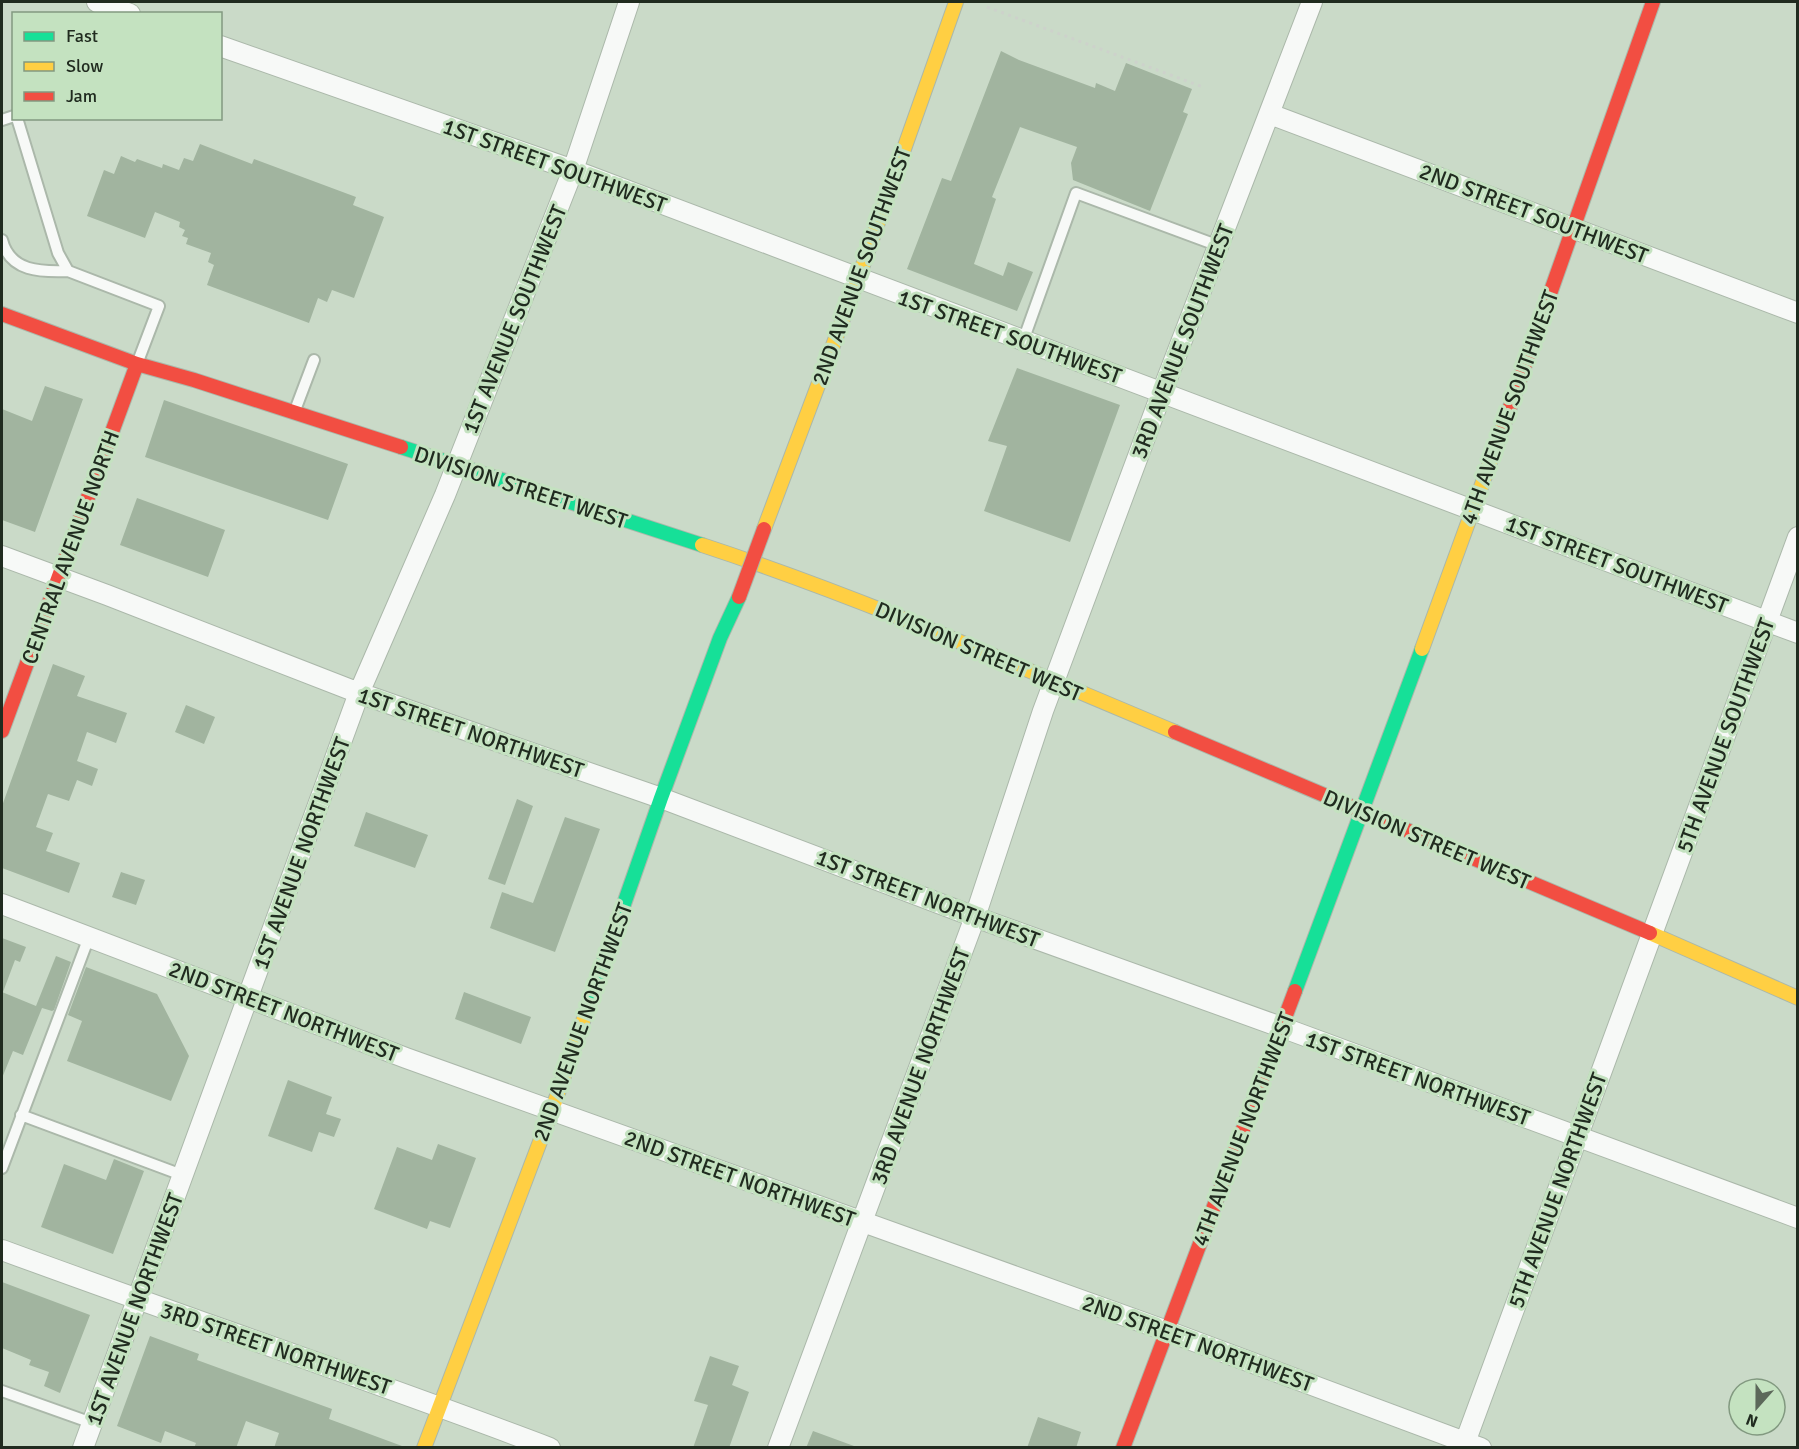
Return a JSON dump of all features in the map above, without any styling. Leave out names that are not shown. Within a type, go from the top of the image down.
[{"type":"street","points":[[97,2],[124,12]]},
{"type":"street","name":"1ST AVENUE SOUTHWEST","points":[[456,465],[573,170],[629,2]]},
{"type":"street","name":"2ND AVENUE SOUTHWEST","points":[[739,597],[858,279],[956,2]]},
{"type":"street","name":"3RD AVENUE SOUTHWEST","points":[[1054,682],[1162,392],[1312,2]]},
{"type":"street","name":"4TH AVENUE SOUTHWEST","points":[[1362,811],[1575,229],[1653,2]]},
{"type":"street","name":"1ST STREET SOUTHWEST","points":[[222,47],[573,170],[1797,633]]},
{"type":"street","name":"2ND STREET SOUTHWEST","points":[[1270,114],[1797,313]]},
{"type":"street","name":"DIVISION STREET WEST","points":[[2,314],[137,364],[782,571],[1362,811],[1797,998]]},
{"type":"street","name":"CENTRAL AVENUE NORTH","points":[[2,731],[137,364]]},
{"type":"street","name":"1ST AVENUE NORTHWEST","points":[[83,1448],[359,693],[456,465]]},
{"type":"street","name":"5TH AVENUE SOUTHWEST","points":[[1652,934],[1797,537]]},
{"type":"street","name":"1ST STREET NORTHWEST","points":[[2,556],[359,693],[661,798],[975,917],[1281,1027],[1797,1218]]},
{"type":"street","name":"2ND AVENUE NORTHWEST","points":[[424,1448],[552,1110],[661,798],[720,638],[739,597]]},
{"type":"street","name":"3RD AVENUE NORTHWEST","points":[[778,1448],[975,917],[1054,682]]},
{"type":"street","name":"4TH AVENUE NORTHWEST","points":[[1123,1448],[1362,811]]},
{"type":"street","name":"2ND STREET NORTHWEST","points":[[2,904],[406,1058],[862,1223],[1167,1330],[1470,1446]]},
{"type":"street","name":"5TH AVENUE NORTHWEST","points":[[1470,1446],[1576,1136],[1652,934]]},
{"type":"street","name":"3RD STREET NORTHWEST","points":[[2,1250],[440,1406],[550,1448]]},
{"type":"lane","points":[[16,120],[58,253],[68,271]]},
{"type":"lane","points":[[1023,341],[1076,193],[1219,246]]},
{"type":"lane","points":[[2,240],[4,250],[11,257],[37,272],[68,271],[159,306],[137,364]]},
{"type":"lane","points":[[294,413],[314,360]]},
{"type":"lane","points":[[2,1168],[89,936]]},
{"type":"lane","points":[[21,1115],[182,1175]]},
{"type":"lane","points":[[2,1391],[92,1423]]},
{"type":"path","points":[[987,7],[1203,87]]},
{"type":"building","points":[[1001,51],[1095,88],[1096,83],[1115,91],[1126,63],[1192,89],[1183,112],[1188,114],[1150,211],[1073,180],[1071,163],[1077,147],[1020,127],[992,197],[996,199],[974,264],[1003,276],[1008,262],[1033,272],[1017,311],[907,269],[942,178],[951,181]]},
{"type":"building","points":[[200,144],[252,164],[254,159],[356,197],[353,205],[384,217],[354,298],[332,290],[327,302],[318,298],[309,323],[207,285],[214,265],[208,262],[211,253],[186,244],[188,238],[182,236],[185,230],[179,227],[180,222],[155,212],[145,238],[87,216],[104,170],[114,174],[121,156],[135,162],[137,159],[162,168],[163,164],[179,170],[184,158],[193,161]]},
{"type":"building","points":[[1017,368],[1120,405],[1070,542],[984,511],[1007,446],[988,441]]},
{"type":"building","points":[[45,386],[83,399],[35,532],[2,520],[2,409],[32,421]]},
{"type":"building","points":[[164,400],[348,464],[328,520],[145,457]]},
{"type":"building","points":[[137,498],[225,530],[208,577],[120,545]]},
{"type":"building","points":[[53,664],[85,676],[77,696],[127,713],[116,743],[87,732],[77,761],[98,769],[92,786],[77,780],[69,801],[48,794],[36,827],[53,833],[46,851],[80,863],[69,893],[2,868],[2,806]]},
{"type":"building","points":[[186,705],[215,717],[204,744],[175,732]]},
{"type":"building","points":[[517,799],[533,806],[505,885],[488,879]]},
{"type":"building","points":[[366,812],[428,835],[415,868],[354,846]]},
{"type":"building","points":[[565,817],[600,829],[555,952],[490,928],[502,892],[533,903]]},
{"type":"building","points":[[121,872],[145,880],[136,905],[112,897]]},
{"type":"building","points":[[2,938],[26,947],[20,962],[15,960],[3,992]]},
{"type":"building","points":[[56,956],[71,962],[54,1010],[42,1008],[23,1055],[13,1051],[2,1078],[2,992],[36,1006]]},
{"type":"building","points":[[86,967],[157,994],[189,1056],[171,1101],[67,1061],[82,1021],[68,1015]]},
{"type":"building","points":[[464,992],[531,1017],[521,1044],[455,1019]]},
{"type":"building","points":[[288,1080],[332,1097],[326,1114],[341,1119],[334,1137],[319,1132],[312,1152],[268,1136]]},
{"type":"building","points":[[438,1144],[476,1158],[450,1228],[430,1221],[427,1229],[374,1209],[397,1147],[432,1160]]},
{"type":"building","points":[[114,1159],[144,1171],[113,1254],[41,1227],[64,1164],[106,1180]]},
{"type":"building","points":[[2,1282],[90,1315],[60,1393],[44,1386],[49,1372],[29,1365],[31,1360],[2,1348]]},
{"type":"building","points":[[150,1336],[199,1354],[197,1360],[332,1409],[329,1419],[402,1446],[402,1448],[274,1448],[279,1433],[246,1421],[236,1448],[194,1448],[196,1443],[165,1431],[161,1443],[117,1426]]},
{"type":"building","points":[[710,1356],[739,1366],[732,1385],[749,1392],[729,1448],[693,1448],[708,1405],[694,1401]]},
{"type":"building","points":[[1038,1417],[1081,1432],[1076,1448],[1027,1448]]},
{"type":"building","points":[[813,1431],[854,1446],[854,1448],[806,1448]]},
{"type":"traffic: fast","points":[[401,447],[702,545]]},
{"type":"traffic: fast","points":[[588,1007],[661,798],[720,638],[739,597]]},
{"type":"traffic: fast","points":[[1295,991],[1422,649]]},
{"type":"traffic: slow","points":[[764,529],[858,279],[956,2]]},
{"type":"traffic: slow","points":[[1422,649],[1504,424]]},
{"type":"traffic: slow","points":[[702,545],[882,610],[1175,732]]},
{"type":"traffic: slow","points":[[1650,933],[1798,998]]},
{"type":"traffic: slow","points":[[424,1448],[552,1110],[588,1007]]},
{"type":"traffic: jam","points":[[1504,424],[1653,2]]},
{"type":"traffic: jam","points":[[2,314],[137,364],[194,380],[401,447]]},
{"type":"traffic: jam","points":[[2,731],[137,364]]},
{"type":"traffic: jam","points":[[739,597],[764,529]]},
{"type":"traffic: jam","points":[[1175,732],[1650,933]]},
{"type":"traffic: jam","points":[[1123,1448],[1295,991]]}]
